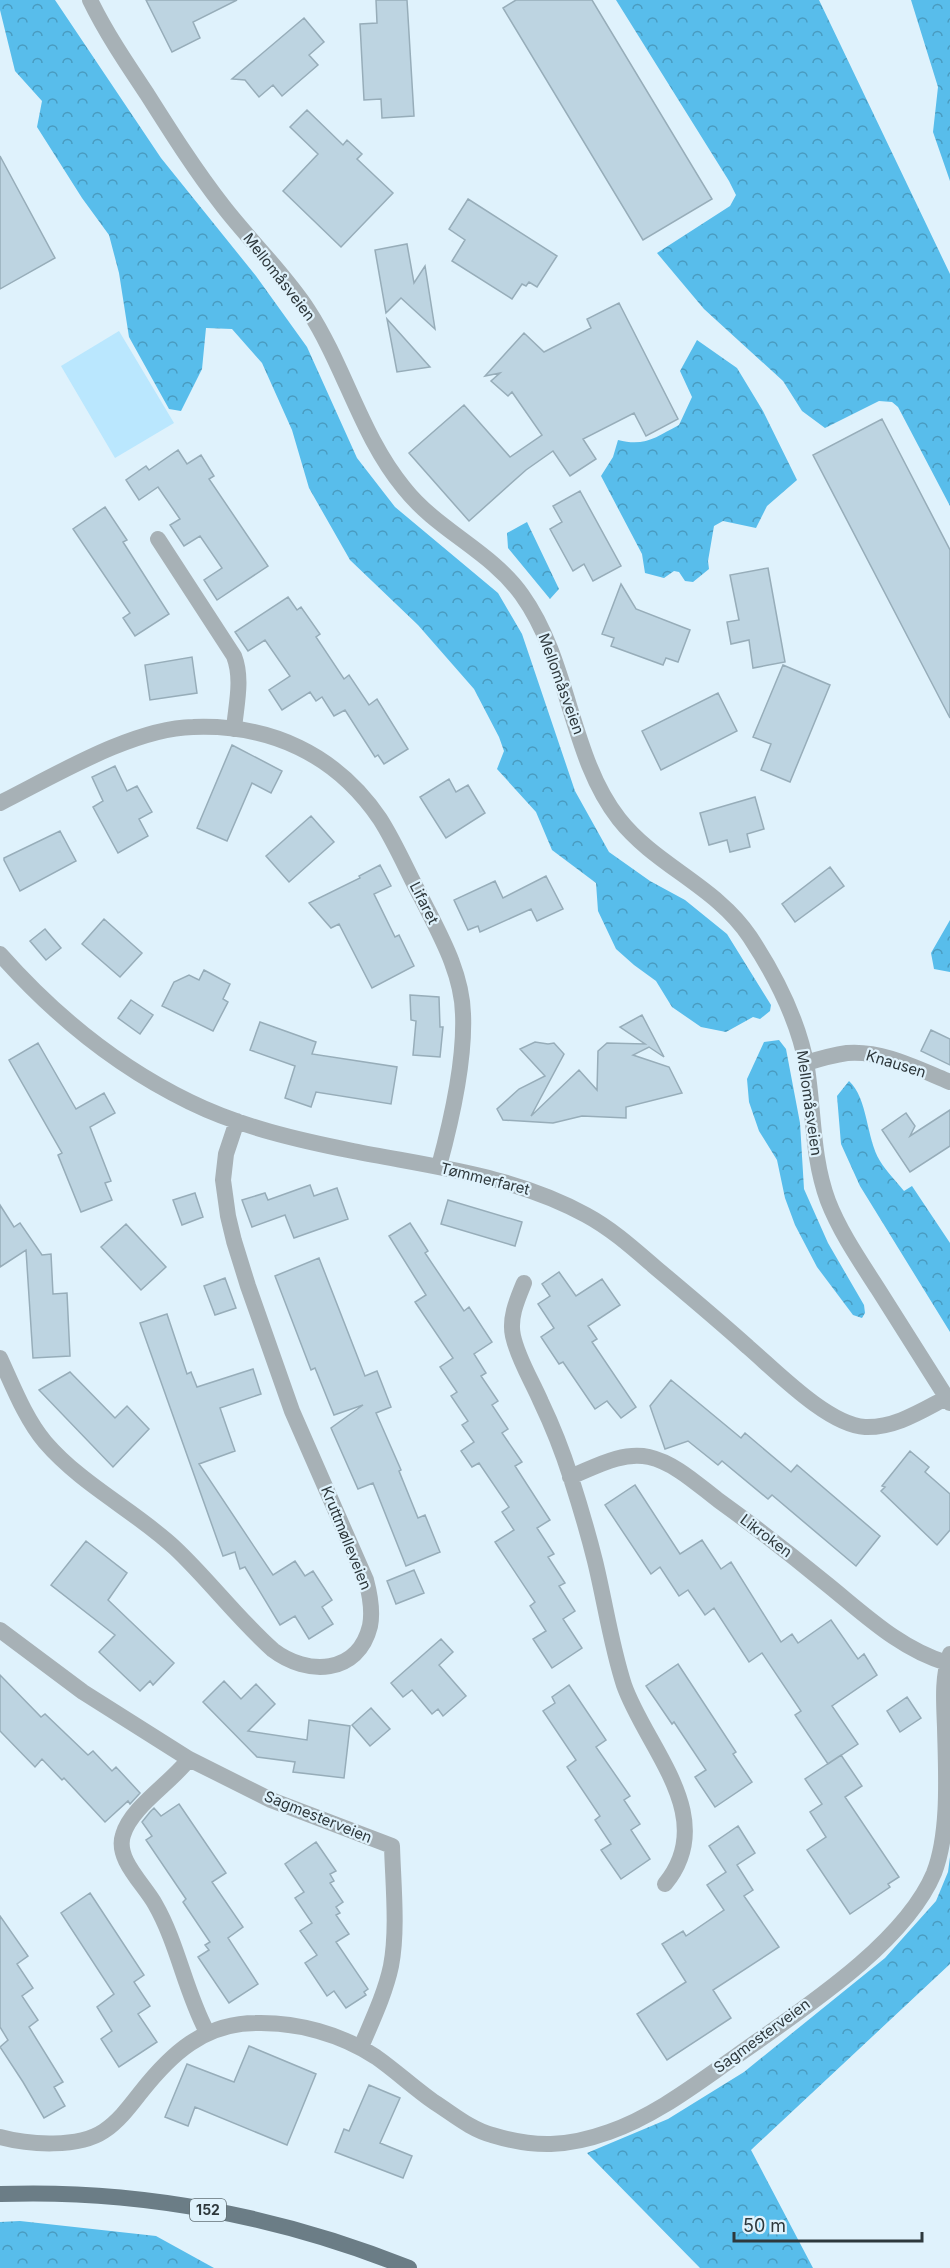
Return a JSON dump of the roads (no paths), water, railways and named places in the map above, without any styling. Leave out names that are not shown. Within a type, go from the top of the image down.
[{"type":"main road","name":"152","points":[[0,2194],[48,2193],[132,2198],[221,2212],[310,2234],[409,2268]]},
{"type":"street","name":"Mellomåsveien","points":[[90,0],[113,42],[183,150],[221,203],[309,311],[387,467],[421,508],[495,566],[522,594],[550,648],[594,774],[610,806],[634,835],[712,895],[742,925],[763,959],[779,990],[806,1063],[816,1152],[829,1204],[857,1256],[948,1401]]},
{"type":"street","points":[[158,539],[234,656],[239,672],[239,682],[234,729]]},
{"type":"street","name":"Lifaret","points":[[0,803],[114,747],[146,735],[192,726],[234,729],[273,736],[304,749],[322,760],[351,786],[380,819],[439,933],[458,985],[463,1020],[460,1062],[439,1166]]},
{"type":"street","name":"Tømmerfaret","points":[[0,954],[50,1007],[113,1057],[191,1103],[237,1121],[315,1143],[439,1166],[513,1184],[538,1192],[589,1217],[627,1243],[779,1374],[836,1419],[864,1427],[881,1426],[897,1423],[948,1401]]},
{"type":"street","name":"Knausen","points":[[806,1063],[836,1055],[860,1053],[902,1063],[950,1082]]},
{"type":"street","name":"Kruttmølleveien","points":[[0,1358],[33,1425],[55,1452],[87,1481],[173,1546],[273,1650],[290,1661],[313,1668],[332,1666],[353,1654],[366,1637],[370,1625],[371,1609],[366,1580],[284,1389],[248,1286],[228,1216],[224,1197],[224,1167],[237,1121]]},
{"type":"street","points":[[524,1283],[516,1301],[513,1337],[562,1451],[590,1543],[624,1683],[637,1715],[676,1788],[683,1812],[686,1834],[683,1852],[673,1875],[665,1884]]},
{"type":"street","name":"Likroken","points":[[570,1477],[625,1457],[648,1457],[671,1467],[769,1537],[901,1643],[928,1657],[949,1659]]},
{"type":"street","name":"Sagmesterveien","points":[[0,1630],[83,1692],[189,1759],[271,1800],[392,1846],[394,1926],[391,1965],[381,1999],[360,2048]]},
{"type":"street","name":"Sagmesterveien","points":[[0,2137],[60,2143],[87,2139],[101,2134],[123,2115],[171,2057],[188,2043],[207,2032],[250,2022],[276,2023],[326,2034],[360,2048],[394,2070],[462,2122],[486,2134],[534,2145],[558,2144],[609,2132],[629,2124],[672,2099],[781,2024],[870,1954],[902,1923],[925,1890],[934,1872],[944,1831],[943,1692],[949,1659]]},
{"type":"street","points":[[189,1759],[132,1819],[122,1837],[122,1844],[125,1858],[152,1898],[170,1934],[189,1994],[207,2032]]}]
